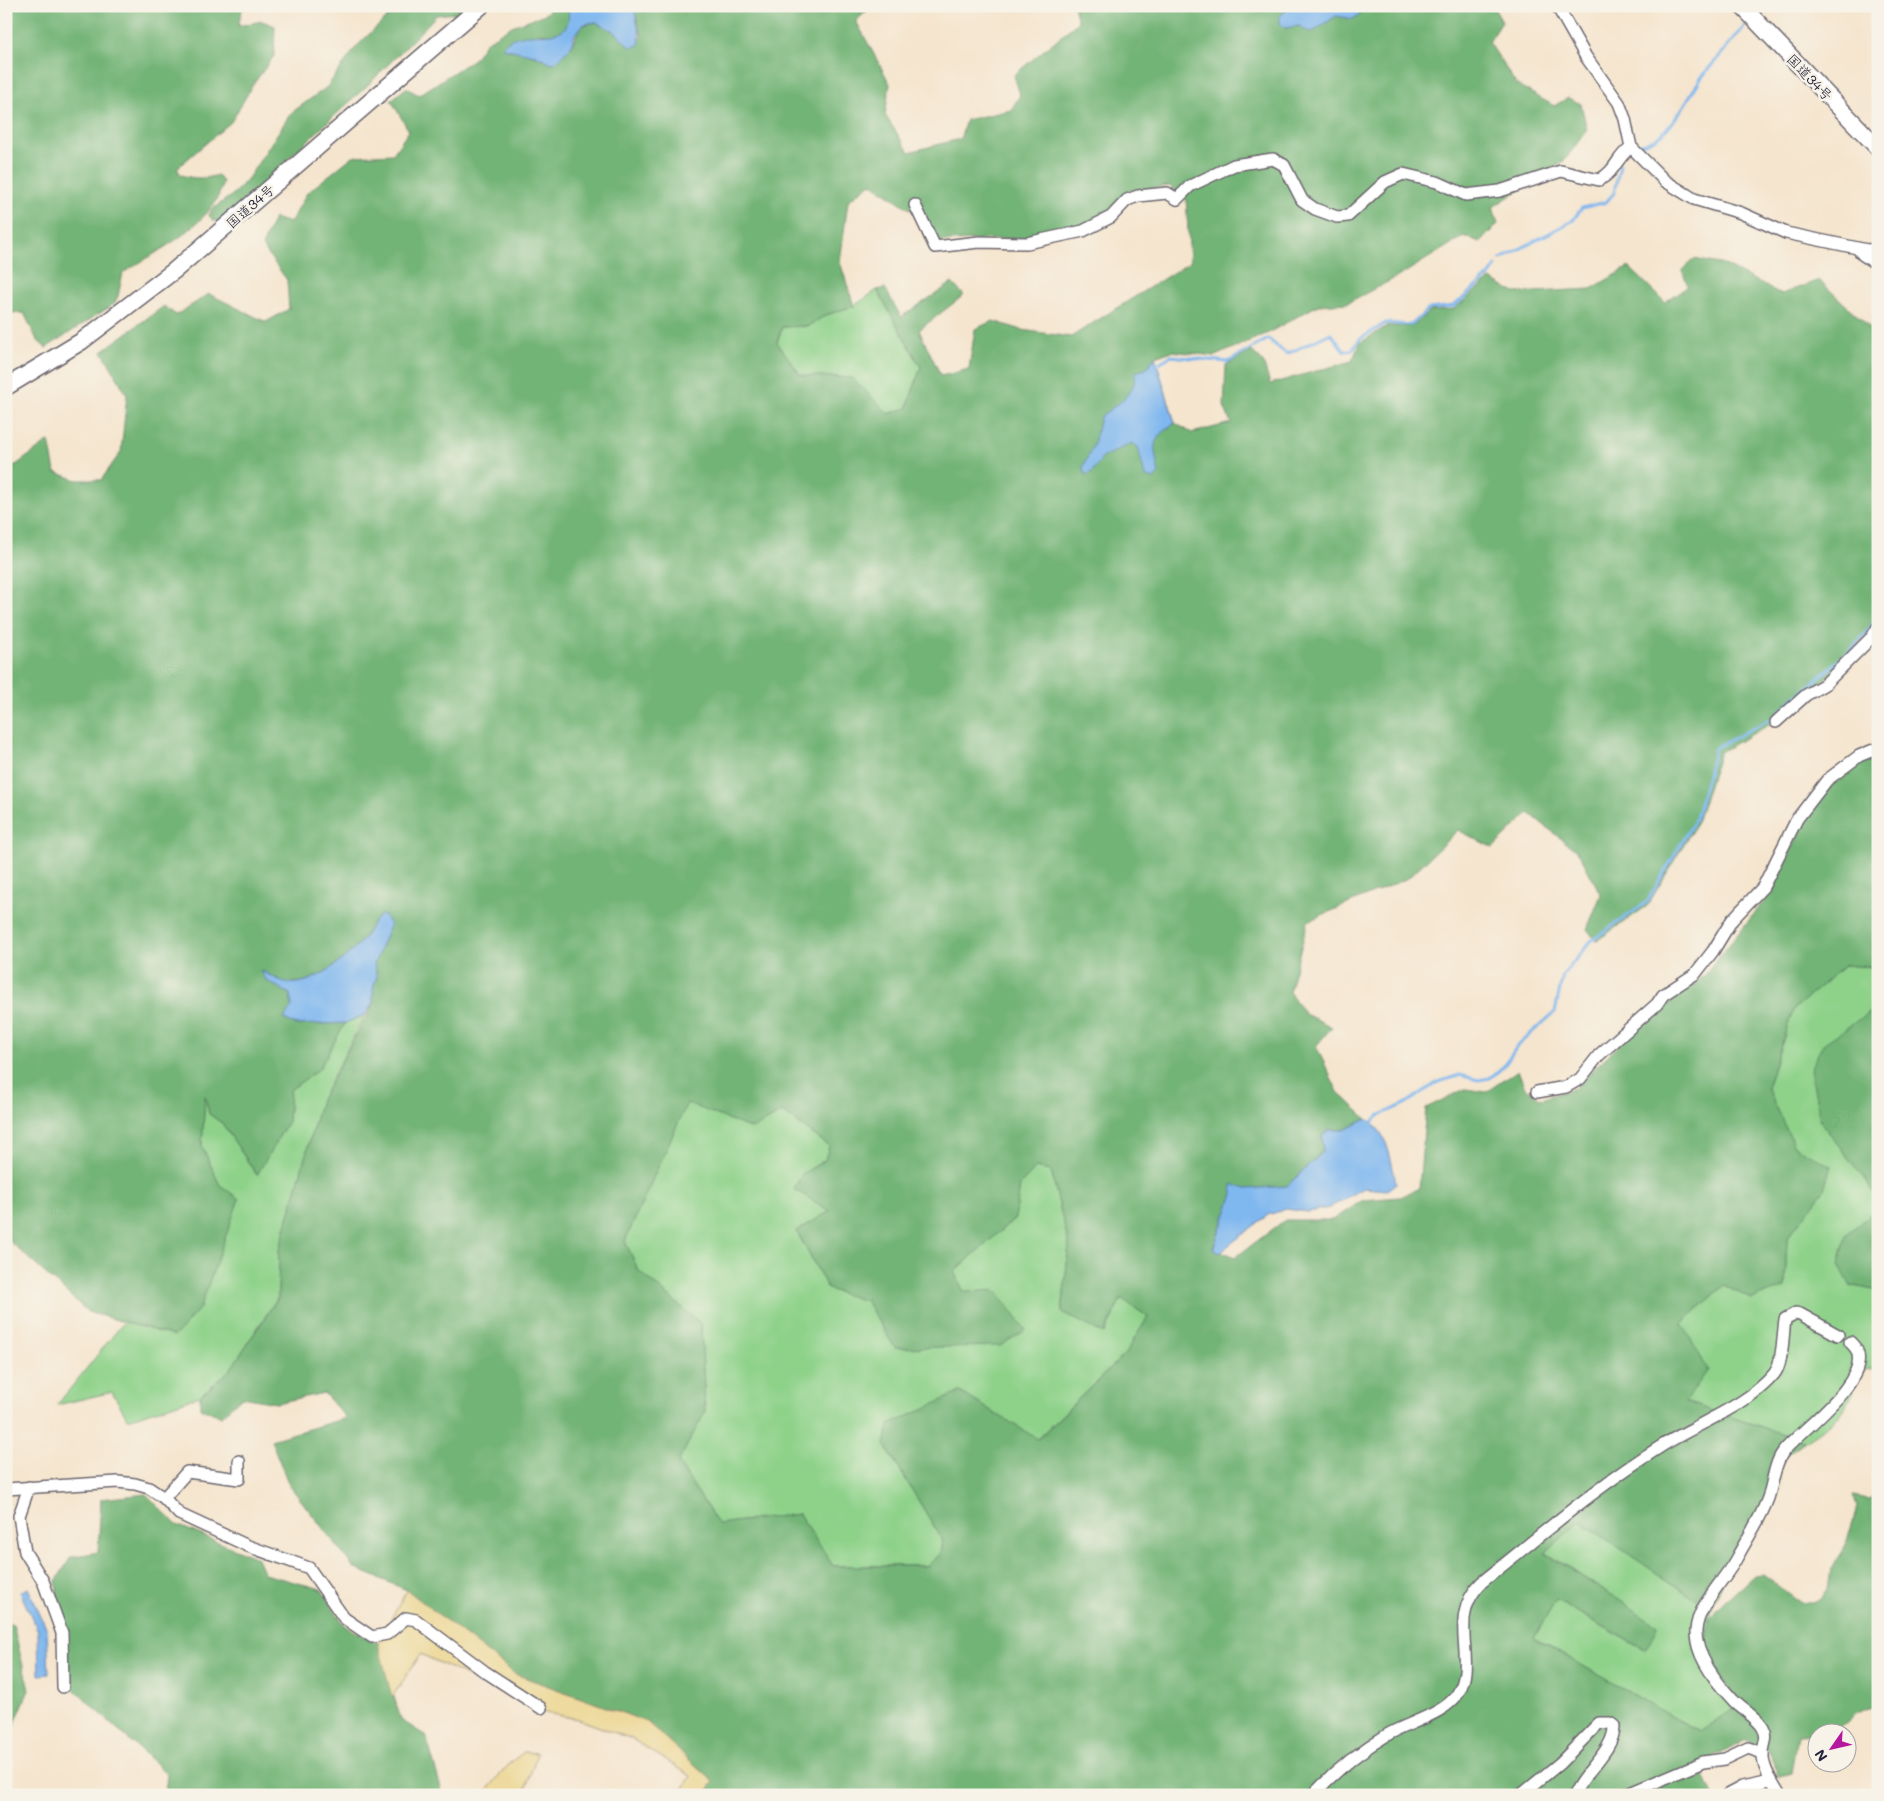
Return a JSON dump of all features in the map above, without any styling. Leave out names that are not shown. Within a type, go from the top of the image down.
[{"type":"highway","name":"国道34号","points":[[6,387],[82,341],[176,270],[481,6]]},
{"type":"highway","name":"国道34号","points":[[1742,6],[1878,148]]},
{"type":"street","points":[[1557,6],[1586,57],[1619,103],[1625,118],[1631,147],[1665,181],[1694,199],[1741,213],[1786,233],[1858,249],[1878,249]]},
{"type":"street","points":[[915,205],[935,247],[979,242],[1027,243],[1090,228],[1111,217],[1127,200],[1138,196],[1167,192],[1177,199],[1190,186],[1234,165],[1273,159],[1284,165],[1302,200],[1315,209],[1337,218],[1348,216],[1385,182],[1403,174],[1437,182],[1466,195],[1500,191],[1562,171],[1599,180],[1612,173],[1621,155],[1631,147]]},
{"type":"street","points":[[1858,249],[1863,255],[1878,265]]},
{"type":"street","points":[[1776,722],[1806,695],[1824,684],[1872,637],[1878,627]]},
{"type":"street","points":[[1538,1092],[1566,1087],[1580,1079],[1599,1055],[1657,1004],[1663,995],[1695,974],[1713,951],[1732,920],[1763,887],[1797,819],[1827,780],[1859,756],[1878,748]]},
{"type":"street","points":[[1313,1795],[1363,1750],[1406,1724],[1422,1719],[1445,1706],[1459,1693],[1464,1676],[1464,1611],[1472,1591],[1482,1582],[1608,1482],[1659,1447],[1708,1422],[1764,1385],[1776,1372],[1785,1319],[1790,1315],[1800,1314],[1838,1335]]},
{"type":"street","points":[[1780,1795],[1770,1781],[1763,1753],[1767,1738],[1762,1727],[1732,1699],[1699,1650],[1696,1632],[1698,1616],[1703,1606],[1725,1578],[1758,1520],[1768,1499],[1782,1454],[1832,1404],[1854,1372],[1858,1358],[1857,1350],[1850,1342]]},
{"type":"street","points":[[164,1498],[186,1472],[239,1479],[239,1461]]},
{"type":"street","points":[[6,1488],[118,1482],[149,1488],[164,1498],[179,1514],[248,1546],[309,1568],[344,1618],[372,1637],[387,1634],[406,1618],[416,1620],[484,1671],[541,1708]]},
{"type":"street","points":[[29,1487],[19,1516],[25,1552],[43,1581],[62,1633],[63,1687]]},
{"type":"street","points":[[1521,1795],[1560,1763],[1599,1723],[1610,1723],[1614,1726],[1614,1733],[1574,1795]]},
{"type":"street","points":[[1624,1795],[1703,1762],[1725,1759],[1748,1748],[1763,1753]]},
{"type":"street","points":[[1727,1795],[1742,1786],[1770,1781]]},
{"type":"green space","points":[[6,6],[243,6],[238,26],[262,21],[275,26],[274,56],[254,83],[231,122],[177,168],[181,175],[191,177],[204,178],[218,175],[223,182],[218,197],[196,224],[167,246],[123,273],[118,296],[114,304],[46,348],[37,340],[24,313],[6,313]]},
{"type":"green space","points":[[399,6],[463,6],[456,13],[437,15],[371,82],[221,221],[214,221],[209,216],[212,209],[231,196],[247,180],[291,113],[327,87],[357,46]]},
{"type":"green space","points":[[553,6],[569,6],[569,21],[563,31],[555,35],[538,33],[508,50],[525,52],[552,63],[568,50],[581,28],[596,22],[615,32],[630,47],[642,37],[635,13],[636,6],[872,6],[856,21],[890,84],[885,115],[909,152],[960,139],[966,120],[1011,110],[1020,95],[1014,75],[1078,22],[1074,6],[1291,6],[1281,16],[1285,28],[1299,26],[1316,30],[1336,16],[1353,19],[1360,14],[1364,6],[1493,6],[1502,22],[1489,42],[1516,84],[1554,106],[1568,98],[1581,104],[1587,130],[1564,161],[1493,207],[1498,224],[1480,242],[1464,236],[1401,275],[1347,303],[1318,305],[1268,333],[1215,356],[1172,351],[1155,357],[1175,423],[1192,433],[1231,423],[1224,406],[1226,365],[1252,351],[1263,362],[1270,384],[1352,361],[1360,343],[1387,326],[1413,326],[1430,311],[1454,309],[1490,279],[1515,293],[1591,289],[1629,267],[1665,302],[1688,286],[1682,270],[1694,259],[1725,265],[1781,294],[1819,280],[1878,335],[1878,612],[1866,636],[1823,681],[1805,692],[1770,724],[1720,752],[1697,822],[1647,906],[1596,941],[1587,929],[1601,895],[1579,853],[1529,813],[1493,848],[1458,830],[1408,878],[1308,921],[1289,992],[1305,1014],[1332,1027],[1316,1046],[1338,1092],[1367,1119],[1344,1130],[1328,1130],[1322,1136],[1323,1152],[1287,1186],[1246,1189],[1233,1194],[1213,1248],[1236,1257],[1285,1220],[1333,1220],[1363,1200],[1400,1197],[1419,1188],[1426,1108],[1465,1089],[1486,1092],[1518,1070],[1524,1086],[1541,1099],[1575,1088],[1617,1046],[1705,975],[1773,890],[1805,821],[1832,784],[1860,761],[1878,753],[1878,968],[1845,965],[1793,1010],[1767,1087],[1794,1146],[1831,1166],[1823,1192],[1787,1238],[1785,1287],[1752,1299],[1724,1286],[1682,1323],[1708,1370],[1685,1402],[1805,1441],[1780,1459],[1761,1510],[1735,1554],[1710,1609],[1580,1521],[1545,1553],[1657,1625],[1646,1650],[1556,1600],[1534,1638],[1699,1732],[1740,1704],[1705,1649],[1710,1615],[1753,1576],[1763,1575],[1801,1603],[1812,1603],[1821,1599],[1828,1589],[1831,1569],[1846,1544],[1857,1507],[1853,1496],[1869,1499],[1878,1494],[1878,1703],[1856,1714],[1844,1724],[1806,1724],[1806,1735],[1798,1735],[1792,1773],[1780,1776],[1766,1748],[1746,1740],[1709,1760],[1703,1772],[1714,1795],[704,1795],[714,1782],[647,1722],[515,1674],[407,1590],[354,1568],[289,1485],[271,1440],[346,1418],[324,1393],[276,1403],[242,1397],[221,1416],[200,1408],[200,1396],[230,1370],[278,1298],[279,1251],[321,1100],[373,1004],[373,989],[377,976],[374,964],[390,925],[385,916],[381,915],[378,918],[363,939],[339,962],[306,981],[285,982],[261,971],[267,981],[290,994],[292,1006],[284,1019],[296,1025],[345,1023],[319,1069],[290,1090],[288,1121],[257,1175],[222,1123],[209,1114],[205,1096],[202,1146],[219,1184],[239,1199],[200,1308],[175,1336],[88,1312],[6,1238],[6,466],[16,465],[49,441],[55,472],[77,480],[101,480],[121,452],[127,395],[102,351],[164,306],[176,315],[209,294],[266,322],[289,309],[287,280],[262,246],[274,218],[290,223],[307,193],[353,156],[393,154],[409,131],[391,100],[406,88],[419,95],[474,59],[486,42],[512,26],[545,14]],"holes":[[[871,183],[913,211],[928,242],[1029,238],[1097,221],[1128,191],[1170,186],[1186,199],[1190,262],[1071,337],[1022,330],[993,321],[975,329],[969,369],[941,376],[919,330],[964,295],[952,283],[901,317],[885,288],[877,290],[921,367],[907,408],[889,414],[852,378],[800,375],[777,342],[782,327],[808,326],[826,315],[854,306],[840,262],[848,201]],[[687,1103],[752,1129],[783,1112],[829,1146],[825,1160],[802,1174],[794,1189],[830,1211],[797,1231],[828,1289],[866,1301],[895,1348],[1000,1346],[1026,1330],[996,1290],[964,1292],[954,1272],[1015,1218],[1020,1185],[1036,1168],[1051,1171],[1069,1245],[1062,1312],[1104,1334],[1121,1298],[1148,1317],[1125,1354],[1038,1439],[960,1392],[889,1425],[885,1445],[943,1541],[941,1554],[927,1566],[833,1566],[799,1514],[718,1524],[678,1462],[705,1412],[701,1324],[638,1270],[625,1241]]]},
{"type":"green space","points":[[877,290],[921,367],[907,408],[888,414],[852,378],[801,375],[777,343],[782,327],[808,326],[826,315],[854,306]]},
{"type":"green space","points":[[1845,965],[1878,968],[1878,1013],[1870,1012],[1821,1122],[1878,1197],[1878,1208],[1846,1235],[1850,1285],[1878,1291],[1878,1368],[1864,1370],[1843,1411],[1831,1423],[1805,1441],[1684,1402],[1682,1323],[1724,1286],[1752,1299],[1785,1287],[1787,1238],[1823,1192],[1794,1146],[1767,1088],[1793,1010]]},
{"type":"green space","points":[[1870,1012],[1878,1013],[1878,1197],[1821,1122],[1810,1069],[1823,1044]]},
{"type":"green space","points":[[365,1015],[321,1100],[279,1251],[278,1297],[230,1370],[200,1396],[128,1419],[112,1392],[57,1405],[124,1322],[175,1336],[219,1184],[202,1146],[205,1093],[209,1114],[222,1123],[256,1174],[288,1121],[290,1090],[319,1069],[345,1023]]},
{"type":"green space","points":[[687,1102],[752,1128],[783,1112],[829,1146],[825,1160],[802,1174],[831,1211],[797,1232],[828,1289],[866,1301],[895,1348],[964,1292],[954,1272],[1015,1218],[1020,1185],[1035,1168],[1051,1171],[1069,1245],[1062,1312],[1105,1334],[1121,1298],[1148,1317],[1125,1354],[1037,1439],[960,1392],[885,1445],[943,1541],[941,1554],[927,1566],[833,1566],[799,1514],[718,1524],[678,1462],[705,1412],[701,1324],[638,1270],[625,1241]]},
{"type":"green space","points":[[1878,1208],[1878,1291],[1850,1285],[1839,1264],[1846,1235]]},
{"type":"green space","points":[[146,1494],[177,1525],[257,1558],[264,1574],[321,1589],[345,1626],[378,1643],[401,1720],[426,1736],[443,1795],[165,1795],[167,1774],[66,1682],[56,1581],[71,1557],[98,1552],[101,1499]]},
{"type":"green space","points":[[1580,1521],[1710,1609],[1705,1649],[1740,1704],[1699,1732],[1534,1638],[1556,1600],[1645,1650],[1657,1626],[1545,1552]]},
{"type":"green space","points":[[6,1623],[13,1625],[29,1690],[13,1728],[6,1737]]},
{"type":"sand","points":[[407,1590],[515,1674],[647,1722],[714,1782],[704,1795],[680,1795],[691,1776],[632,1739],[578,1719],[541,1712],[421,1654],[392,1697],[378,1643]]},
{"type":"sand","points":[[524,1752],[537,1753],[524,1795],[483,1795],[511,1762]]},
{"type":"water","points":[[569,6],[636,6],[635,11],[640,35],[639,45],[630,47],[615,32],[596,22],[584,24],[575,34],[570,48],[557,61],[552,63],[535,55],[502,48],[509,41],[518,37],[557,33],[564,29],[569,20]]},
{"type":"water","points":[[1291,6],[1364,6],[1360,14],[1353,19],[1336,16],[1316,30],[1309,32],[1299,26],[1285,28],[1280,24],[1280,16]]},
{"type":"water","points":[[1155,357],[1175,423],[1160,435],[1155,444],[1159,474],[1153,479],[1145,476],[1138,447],[1132,443],[1103,457],[1092,472],[1085,475],[1083,467],[1094,444],[1100,417],[1129,393],[1135,380],[1135,372],[1146,369]]},
{"type":"water","points":[[381,915],[385,916],[390,925],[374,964],[377,976],[373,989],[373,1004],[365,1015],[345,1023],[296,1025],[284,1019],[292,1006],[290,994],[267,981],[260,970],[285,982],[295,983],[317,977],[348,954],[363,939]]},
{"type":"water","points":[[1367,1119],[1380,1131],[1388,1147],[1396,1183],[1387,1190],[1364,1188],[1329,1208],[1307,1212],[1286,1209],[1268,1215],[1220,1252],[1213,1249],[1233,1194],[1232,1184],[1246,1189],[1287,1186],[1323,1152],[1322,1136],[1328,1130],[1344,1130]]},
{"type":"water","points":[[28,1588],[47,1630],[49,1674],[39,1675],[38,1631],[20,1592]]},
{"type":"waterway","points":[[1637,145],[1649,142],[1668,128],[1702,77],[1745,26]]},
{"type":"waterway","points":[[1501,259],[1572,221],[1582,208],[1606,202],[1614,193],[1620,165]]},
{"type":"waterway","points":[[1157,364],[1171,356],[1228,362],[1268,339],[1287,354],[1331,333],[1344,351],[1352,350],[1360,339],[1386,323],[1411,325],[1429,309],[1454,306],[1489,276],[1496,266]]},
{"type":"waterway","points":[[1780,711],[1844,655],[1868,631],[1878,617]]},
{"type":"waterway","points":[[1372,1122],[1380,1115],[1405,1104],[1438,1082],[1460,1075],[1478,1080],[1490,1078],[1504,1066],[1518,1045],[1555,1012],[1563,975],[1591,941],[1647,902],[1696,818],[1715,748],[1774,717]]}]
